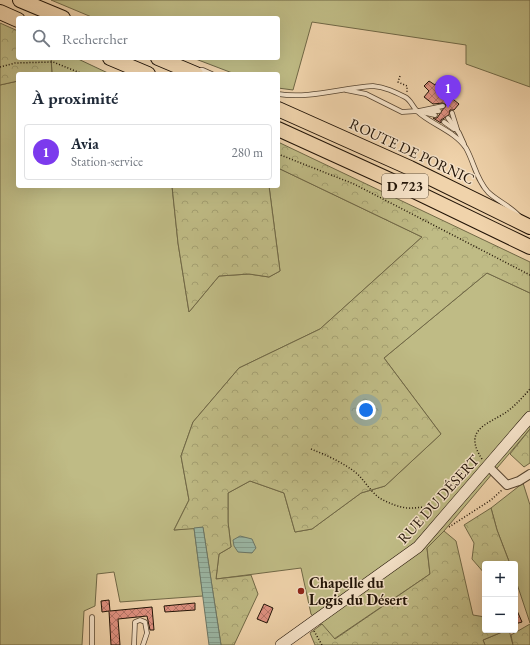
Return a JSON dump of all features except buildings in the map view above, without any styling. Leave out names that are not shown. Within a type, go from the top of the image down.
[{"type":"highway","points":[[20,0],[58,16]]},
{"type":"highway","points":[[0,12],[16,19]]},
{"type":"highway","points":[[115,60],[143,72]]},
{"type":"highway","points":[[163,60],[192,72]]},
{"type":"highway","name":"ROUTE DE PORNIC","points":[[280,110],[410,168],[528,226]]},
{"type":"highway","name":"D 723","points":[[280,130],[412,190],[530,248]]},
{"type":"street","name":"RUE DU DÉSERT","points":[[281,645],[411,554],[530,417]]},
{"type":"street","points":[[488,466],[507,485],[519,481],[530,474]]},
{"type":"lane","points":[[192,72],[203,70],[208,72]]},
{"type":"lane","points":[[280,94],[310,95],[373,86],[383,87],[407,98],[417,111],[458,139],[466,148]]},
{"type":"lane","points":[[343,90],[366,94],[402,112],[439,111]]},
{"type":"lane","points":[[417,111],[442,106]]},
{"type":"lane","points":[[417,111],[435,114]]},
{"type":"lane","points":[[452,113],[477,174],[487,191],[508,208],[516,212],[528,226]]},
{"type":"lane","points":[[446,120],[459,133]]},
{"type":"lane","points":[[92,617],[92,645]]},
{"type":"lane","points":[[134,645],[135,622],[140,620],[145,622],[147,633],[142,645]]},
{"type":"path","points":[[0,67],[15,63],[53,62],[78,72]]},
{"type":"path","points":[[400,76],[398,82],[407,86],[407,98]]},
{"type":"path","points":[[280,155],[354,184],[530,275]]},
{"type":"path","points":[[488,466],[476,446],[475,439],[477,432],[484,424],[505,413],[530,390]]},
{"type":"path","points":[[311,449],[332,458],[354,471],[367,483],[374,494],[382,500],[407,508],[428,506],[436,509],[445,516]]},
{"type":"path","points":[[449,527],[491,500],[507,485]]},
{"type":"path","points":[[310,624],[322,645]]},
{"type":"green space","points":[[51,0],[530,0],[530,87],[466,64],[466,45],[312,22],[293,90],[280,88],[280,72],[230,72],[198,60],[280,60],[280,16],[89,16]]},
{"type":"green space","points":[[0,23],[16,30],[16,60],[51,60],[52,72],[16,72],[16,81],[0,85]]},
{"type":"green space","points":[[51,60],[80,60],[106,72],[52,72]]},
{"type":"green space","points":[[16,81],[16,188],[172,188],[178,243],[189,312],[219,276],[249,274],[269,277],[280,271],[269,188],[280,188],[280,169],[422,237],[320,329],[239,368],[193,422],[181,456],[189,500],[174,530],[194,528],[203,596],[120,602],[114,572],[97,574],[95,606],[84,611],[82,645],[0,645],[0,85]]},
{"type":"green space","points":[[280,143],[530,262],[530,293],[487,273],[384,358],[441,434],[385,486],[361,493],[312,529],[295,532],[284,493],[250,481],[228,493],[228,522],[231,547],[219,554],[216,579],[251,575],[258,594],[234,645],[221,645],[203,528],[174,530],[189,500],[181,456],[193,422],[239,368],[320,329],[422,237],[280,169]]},
{"type":"green space","points":[[172,188],[269,188],[280,271],[269,277],[249,274],[219,276],[189,312],[178,243]]},
{"type":"green space","points":[[487,273],[530,293],[530,429],[444,531],[427,548],[430,574],[334,639],[311,614],[301,568],[216,579],[219,554],[231,547],[228,522],[228,493],[250,481],[284,493],[295,532],[312,529],[361,493],[385,486],[441,434],[384,358]]},
{"type":"green space","points":[[530,429],[530,463],[524,467],[510,454]]},
{"type":"green space","points":[[523,483],[530,505],[530,623],[518,587],[518,561],[509,561],[497,530],[491,508]]},
{"type":"green space","points":[[491,508],[497,530],[509,561],[482,561],[482,571],[472,559],[474,543],[464,525]]},
{"type":"green space","points":[[444,531],[456,541],[473,615],[482,616],[482,633],[500,633],[483,640],[485,645],[315,645],[310,633],[322,624],[335,639],[430,574],[427,548]]},
{"type":"green space","points":[[530,624],[530,645],[513,645],[511,635],[518,633],[518,631]]},
{"type":"green space","points":[[500,633],[510,633],[513,645],[485,645],[483,640]]},
{"type":"shaded area","points":[[203,527],[221,645],[209,645],[194,528]]},
{"type":"shaded area","points":[[240,536],[252,539],[256,548],[252,553],[238,552],[234,546],[233,540]]},
{"type":"place","name":"Avia","points":[[448,108]]},
{"type":"place","name":"Chapelle du Logis du Désert","points":[[301,591]]}]
